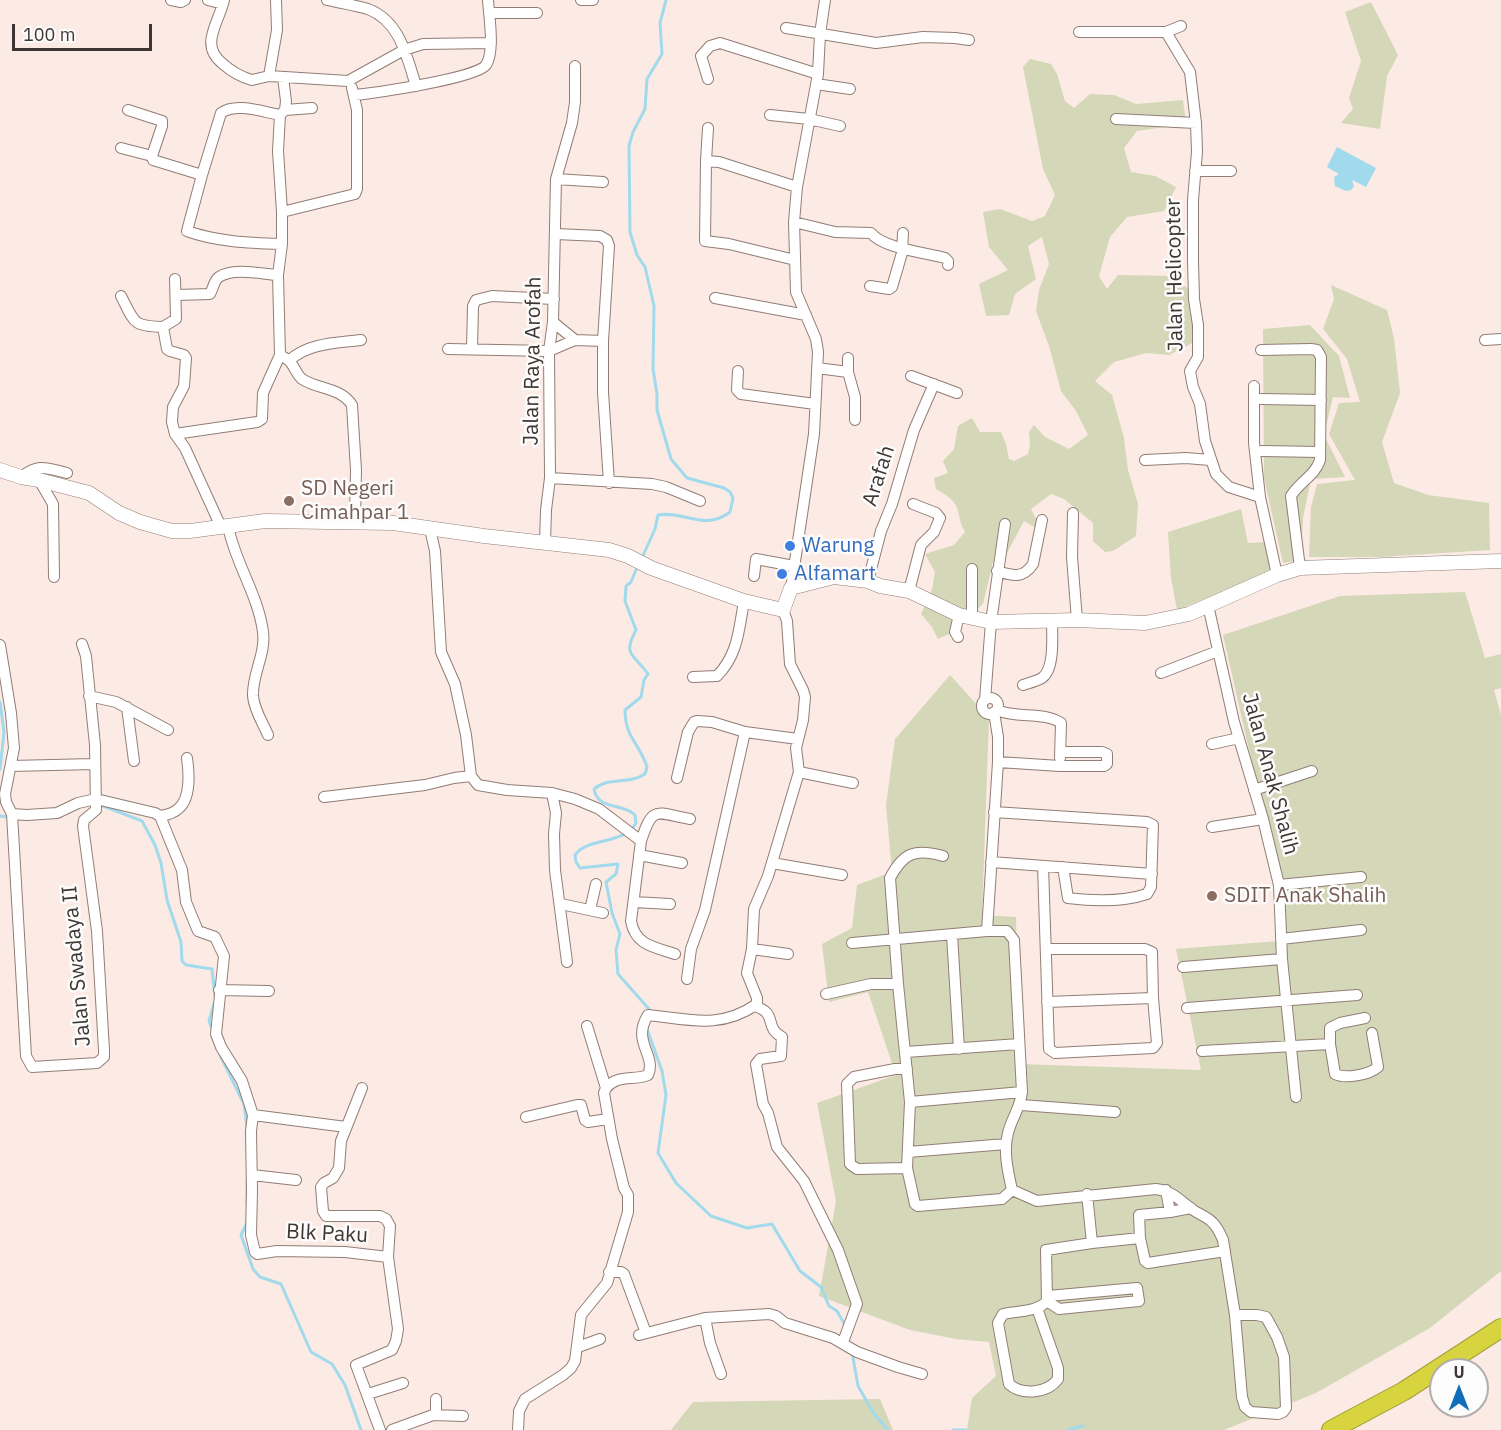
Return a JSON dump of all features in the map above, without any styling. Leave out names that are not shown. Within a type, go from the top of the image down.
[{"type":"highway","points":[[1331,1430],[1404,1391],[1501,1328]]},
{"type":"street","points":[[171,0],[183,2],[185,0]]},
{"type":"street","points":[[208,0],[223,2],[211,40],[211,52],[227,68],[252,80],[269,76],[348,81],[404,50],[423,44],[491,43]]},
{"type":"street","points":[[269,76],[277,30],[276,0]]},
{"type":"street","points":[[327,0],[369,9],[384,18],[398,35],[416,86]]},
{"type":"street","points":[[355,95],[416,86],[428,81],[477,72],[486,64],[491,43],[488,0]]},
{"type":"street","points":[[581,0],[593,0]]},
{"type":"street","points":[[518,1430],[521,1405],[525,1399],[571,1368],[578,1347],[581,1316],[607,1283],[629,1204],[608,1119],[604,1093],[606,1088],[611,1081],[648,1075],[650,1071],[648,1058],[641,1035],[643,1023],[648,1016],[703,1022],[720,1020],[757,1004],[757,998],[747,973],[752,949],[754,909],[772,863],[799,772],[796,748],[803,720],[805,697],[790,664],[783,610],[791,588],[814,434],[818,368],[816,339],[796,292],[794,222],[797,187],[817,79],[825,0]]},
{"type":"street","points":[[489,13],[537,13]]},
{"type":"street","points":[[1079,32],[1166,32],[1181,26]]},
{"type":"street","points":[[786,28],[876,43],[923,37],[969,40]]},
{"type":"street","name":"Jalan Helicopter","points":[[1166,32],[1190,72],[1196,123],[1193,261],[1198,357],[1190,370],[1193,387],[1200,404],[1205,441],[1216,474],[1229,487],[1260,497]]},
{"type":"street","points":[[708,79],[701,56],[710,46],[720,43],[850,89]]},
{"type":"street","name":"Jalan Raya Arofah","points":[[545,543],[550,478],[549,351],[554,299],[556,179],[572,123],[575,102],[575,66]]},
{"type":"street","points":[[284,77],[283,112],[278,151],[282,212],[282,244],[278,275],[285,358],[300,378],[323,389],[337,391],[347,397],[352,405],[356,470],[355,522]]},
{"type":"street","points":[[282,212],[356,194],[355,95],[348,81]]},
{"type":"street","points":[[282,244],[200,237],[187,231],[221,113],[228,108],[283,112],[312,108]]},
{"type":"street","points":[[128,110],[162,121],[152,156],[155,162],[202,175]]},
{"type":"street","points":[[770,115],[809,119],[840,126]]},
{"type":"street","points":[[1116,118],[1196,123]]},
{"type":"street","points":[[708,128],[705,242],[729,244],[795,260]]},
{"type":"street","points":[[121,148],[152,156]]},
{"type":"street","points":[[706,161],[719,162],[797,187]]},
{"type":"street","points":[[1195,171],[1231,171]]},
{"type":"street","points":[[556,179],[603,182]]},
{"type":"street","points":[[794,222],[835,232],[871,233],[875,239],[945,258],[948,265]]},
{"type":"street","points":[[870,286],[892,288],[902,248],[903,233]]},
{"type":"street","points":[[556,234],[600,236],[607,240],[609,246],[603,341],[603,392],[609,483]]},
{"type":"street","points":[[176,295],[210,294],[216,280],[220,276],[229,274],[278,275]]},
{"type":"street","points":[[121,296],[137,324],[163,327],[175,320],[175,279]]},
{"type":"street","points":[[472,349],[473,306],[476,300],[492,296],[554,299]]},
{"type":"street","points":[[715,298],[806,315]]},
{"type":"street","points":[[553,322],[575,340]]},
{"type":"street","points":[[163,327],[167,348],[172,353],[184,355],[186,358],[184,386],[173,407],[172,422],[175,434],[185,448],[225,526],[255,597],[264,634],[264,647],[253,694],[254,704],[268,735]]},
{"type":"street","points":[[1485,340],[1501,339]]},
{"type":"street","points":[[175,434],[257,422],[262,418],[264,393],[285,358],[308,349],[361,340]]},
{"type":"street","points":[[448,349],[549,351],[575,340],[603,341]]},
{"type":"street","points":[[1261,350],[1317,350],[1321,357],[1320,452],[1317,469],[1297,486],[1292,496],[1300,568]]},
{"type":"street","points":[[848,358],[848,372],[855,397],[855,420]]},
{"type":"street","points":[[818,368],[848,372]]},
{"type":"street","points":[[738,371],[737,390],[741,394],[815,404]]},
{"type":"street","points":[[911,376],[957,393]]},
{"type":"street","name":"Arafah","points":[[868,581],[881,531],[892,504],[914,430],[934,384]]},
{"type":"street","points":[[1254,386],[1254,443],[1260,497],[1277,575]]},
{"type":"street","points":[[1261,399],[1321,400]]},
{"type":"street","points":[[1262,451],[1320,452]]},
{"type":"street","points":[[1145,460],[1186,458],[1210,460]]},
{"type":"street","points":[[21,477],[32,468],[39,467],[67,473]]},
{"type":"street","points":[[0,470],[89,493],[119,513],[172,531],[190,531],[265,521],[393,523],[609,550],[628,556],[651,568],[744,601],[783,610]]},
{"type":"street","points":[[550,478],[652,484],[666,487],[700,501]]},
{"type":"street","points":[[39,480],[53,504],[54,577]]},
{"type":"street","points":[[909,591],[921,545],[934,532],[940,518],[936,513],[913,504]]},
{"type":"street","points":[[1073,513],[1071,557],[1077,620]]},
{"type":"street","points":[[997,571],[1018,575],[1029,570],[1033,564],[1042,520]]},
{"type":"street","points":[[987,932],[998,737],[987,666],[997,571],[1005,524]]},
{"type":"street","points":[[429,529],[435,551],[441,652],[455,684],[474,783],[507,790],[552,793],[575,799],[599,809],[641,841]]},
{"type":"street","points":[[754,576],[756,559],[794,566]]},
{"type":"street","points":[[791,588],[834,577],[868,581],[880,586],[909,591],[966,617],[991,622],[1077,620],[1145,623],[1189,614],[1277,575],[1300,568],[1328,565],[1377,566],[1501,561]]},
{"type":"street","points":[[958,637],[955,632],[966,617],[972,569]]},
{"type":"street","points":[[693,676],[717,676],[729,664],[736,644],[744,601]]},
{"type":"street","name":"Jalan Anak Shalih","points":[[1208,605],[1239,738],[1263,819],[1279,885],[1281,959],[1288,1001],[1296,1097]]},
{"type":"street","points":[[1023,685],[1042,678],[1048,670],[1052,652],[1052,621]]},
{"type":"street","points":[[82,644],[86,656],[95,745],[96,804]]},
{"type":"street","points":[[0,645],[14,740],[5,794],[12,817],[57,813],[78,803],[155,813],[160,816],[172,813],[180,808],[184,799],[189,775],[187,758]]},
{"type":"street","points":[[1161,673],[1218,651]]},
{"type":"street","points":[[89,696],[110,699],[168,730]]},
{"type":"street","points":[[993,705],[1008,715],[1042,717],[1061,723],[1060,766]]},
{"type":"street","points":[[128,707],[134,761]]},
{"type":"street","points":[[677,778],[688,732],[694,722],[712,722],[745,732],[798,739]]},
{"type":"street","points":[[687,979],[691,949],[705,910],[745,732]]},
{"type":"street","points":[[1212,744],[1239,738]]},
{"type":"street","points":[[998,762],[1060,766],[1104,766],[1107,764],[1107,754],[1102,752],[1060,752]]},
{"type":"street","points":[[11,766],[94,764]]},
{"type":"street","points":[[1254,790],[1312,771]]},
{"type":"street","points":[[799,772],[854,783]]},
{"type":"street","points":[[324,797],[426,785],[471,776]]},
{"type":"street","points":[[552,793],[556,813],[555,870],[567,962]]},
{"type":"street","name":"Jalan Swadaya II","points":[[12,817],[25,1046],[28,1063],[32,1067],[98,1063],[104,1057],[104,1050],[97,932],[83,826],[84,820],[96,804]]},
{"type":"street","points":[[994,812],[1147,822],[1153,825],[1151,887],[1147,894],[1137,897],[1068,898],[1063,867]]},
{"type":"street","points":[[675,954],[654,947],[636,937],[631,921],[641,841],[648,819],[653,814],[660,813],[690,819]]},
{"type":"street","name":"Blk Paku","points":[[160,816],[183,870],[186,902],[198,931],[215,937],[224,956],[216,1034],[221,1047],[242,1081],[253,1115],[251,1235],[255,1252],[345,1252],[388,1257]]},
{"type":"street","points":[[1212,827],[1263,819]]},
{"type":"street","points":[[943,856],[922,852],[910,854],[897,864],[890,878],[910,1102],[907,1168],[915,1204],[918,1206],[1002,1199],[1012,1190]]},
{"type":"street","points":[[639,855],[682,863]]},
{"type":"street","points":[[992,862],[1152,874]]},
{"type":"street","points":[[772,863],[842,875]]},
{"type":"street","points":[[1043,866],[1049,1049],[1055,1053],[1153,1048],[1157,1042],[1152,998],[1152,952],[1145,949],[1046,949]]},
{"type":"street","points":[[1279,885],[1361,877]]},
{"type":"street","points":[[590,910],[596,884]]},
{"type":"street","points":[[634,902],[670,904]]},
{"type":"street","points":[[561,904],[603,913]]},
{"type":"street","points":[[1281,939],[1361,930]]},
{"type":"street","points":[[852,943],[1007,931],[1014,940],[1022,1092],[1021,1105],[1010,1126],[1006,1144],[1007,1169],[1012,1190]]},
{"type":"street","points":[[952,935],[959,1049]]},
{"type":"street","points":[[752,949],[788,954]]},
{"type":"street","points":[[1184,966],[1281,959]]},
{"type":"street","points":[[826,994],[864,985],[898,984]]},
{"type":"street","points":[[219,990],[269,991]]},
{"type":"street","points":[[1187,1008],[1357,995]]},
{"type":"street","points":[[1047,1002],[1152,998]]},
{"type":"street","points":[[754,1006],[770,1015],[771,1026],[775,1034],[782,1037],[781,1056],[760,1059],[756,1064],[762,1104],[768,1113],[777,1147],[804,1181],[838,1250],[856,1304],[843,1342]]},
{"type":"street","points":[[1365,1018],[1331,1026],[1330,1044],[1337,1076],[1378,1068],[1372,1033]]},
{"type":"street","points":[[587,1026],[606,1088]]},
{"type":"street","points":[[906,1052],[1019,1044]]},
{"type":"street","points":[[1202,1051],[1330,1044]]},
{"type":"street","points":[[907,1069],[854,1077],[847,1084],[850,1164],[856,1169],[907,1168]]},
{"type":"street","name":"Blk Paku","points":[[362,1088],[341,1141],[339,1168],[333,1178],[321,1187],[323,1211],[326,1216],[374,1215],[386,1219],[390,1226],[388,1257],[398,1329],[396,1341],[392,1350],[356,1365],[380,1430]]},
{"type":"street","points":[[910,1102],[1022,1092]]},
{"type":"street","points":[[526,1117],[577,1104],[580,1105],[585,1120],[588,1122],[608,1119]]},
{"type":"street","points":[[1021,1105],[1116,1112]]},
{"type":"street","points":[[253,1115],[346,1127]]},
{"type":"street","points":[[908,1152],[1006,1144]]},
{"type":"street","points":[[252,1175],[296,1180]]},
{"type":"street","points":[[1012,1190],[1037,1201],[1087,1194],[1166,1190],[1212,1221],[1219,1230],[1225,1251],[1245,1407],[1251,1412],[1278,1414],[1283,1412],[1286,1408],[1284,1357],[1277,1337],[1266,1317],[1235,1315]]},
{"type":"street","points":[[1166,1190],[1170,1212]]},
{"type":"street","points":[[1087,1194],[1092,1243]]},
{"type":"street","points":[[1191,1208],[1139,1215],[1140,1238],[1145,1261],[1148,1263],[1225,1251]]},
{"type":"street","points":[[1037,1308],[1058,1368],[1058,1379],[1047,1389],[1014,1389],[1009,1384],[999,1318],[1003,1314],[1045,1305],[1048,1299],[1046,1250],[1140,1238]]},
{"type":"street","points":[[609,1272],[624,1274],[643,1334],[705,1318],[769,1314],[785,1323],[843,1342],[857,1352],[898,1368],[922,1374]]},
{"type":"street","points":[[1137,1288],[1138,1301],[1059,1309],[1048,1299],[1137,1288]]},
{"type":"street","points":[[705,1318],[710,1343],[721,1374]]},
{"type":"street","points":[[578,1347],[600,1340]]},
{"type":"street","points":[[368,1394],[403,1383]]},
{"type":"street","points":[[436,1399],[436,1414]]},
{"type":"street","points":[[393,1430],[436,1414],[463,1416]]},
{"type":"green space","points":[[1371,2],[1398,55],[1387,76],[1380,129],[1341,123],[1353,109],[1349,98],[1361,61],[1345,12]]},
{"type":"green space","points":[[1030,59],[1051,64],[1057,74],[1065,101],[1074,108],[1090,94],[1114,95],[1136,104],[1183,100],[1186,124],[1137,131],[1124,148],[1131,172],[1155,176],[1176,187],[1164,211],[1127,217],[1110,237],[1099,276],[1107,289],[1118,275],[1172,276],[1198,297],[1200,339],[1169,355],[1146,353],[1114,362],[1095,381],[1112,395],[1124,438],[1128,470],[1138,504],[1136,536],[1113,551],[1105,552],[1093,541],[1093,523],[1064,499],[1051,494],[1031,509],[1043,532],[1024,521],[1006,555],[993,562],[983,604],[951,633],[938,639],[921,614],[932,590],[935,572],[925,554],[954,545],[965,532],[956,505],[936,489],[934,478],[948,473],[943,461],[954,449],[958,426],[972,418],[980,432],[1001,432],[1009,459],[1014,461],[1028,454],[1029,432],[1034,425],[1045,437],[1069,449],[1088,435],[1076,411],[1061,391],[1049,346],[1036,311],[1039,290],[1049,264],[1042,237],[1028,246],[1036,279],[1015,294],[1009,315],[986,316],[979,284],[1008,270],[989,247],[983,212],[1000,209],[1032,221],[1045,216],[1055,195],[1043,169],[1023,67]]},
{"type":"green space","points":[[1331,285],[1387,310],[1394,338],[1400,393],[1382,442],[1394,483],[1428,495],[1489,503],[1490,550],[1380,557],[1309,557],[1311,507],[1317,484],[1355,480],[1329,434],[1339,403],[1360,402],[1347,359],[1323,329],[1334,299]]},
{"type":"green space","points":[[1310,325],[1339,356],[1350,398],[1333,397],[1324,435],[1345,477],[1311,479],[1303,518],[1301,560],[1283,563],[1264,478],[1263,329]]},
{"type":"green space","points":[[1241,509],[1248,543],[1266,542],[1273,572],[1177,610],[1171,578],[1168,532]]},
{"type":"green space","points":[[1465,592],[1485,658],[1501,654],[1501,688],[1494,690],[1501,715],[1501,1271],[1430,1328],[1316,1393],[1224,1430],[967,1430],[972,1398],[996,1376],[989,1342],[956,1339],[910,1330],[819,1296],[836,1201],[817,1103],[896,1075],[868,992],[829,1002],[822,944],[852,928],[857,885],[892,872],[886,805],[895,739],[950,675],[989,718],[982,915],[1016,917],[1019,1064],[1201,1070],[1176,949],[1278,941],[1285,909],[1223,635],[1340,596]]},
{"type":"green space","points":[[880,1399],[893,1430],[671,1430],[693,1402]]},
{"type":"water","points":[[1337,147],[1376,168],[1366,187],[1352,180],[1354,186],[1351,190],[1346,191],[1335,186],[1334,177],[1339,174],[1327,167]]},
{"type":"waterway","points":[[641,560],[655,529],[658,515],[677,515],[703,520],[721,518],[730,512],[733,498],[724,488],[687,478],[671,459],[657,410],[653,369],[654,306],[645,267],[637,255],[630,232],[629,146],[633,132],[645,109],[647,79],[662,54],[660,23],[666,0]]},
{"type":"waterway","points":[[638,565],[631,582],[626,586],[625,601],[636,630],[630,650],[648,674],[644,680],[641,697],[625,710],[627,727],[647,767],[645,774],[639,777],[606,783],[594,789],[600,801],[630,811],[635,815],[636,823],[623,835],[589,845],[575,855],[580,868],[618,864],[616,874],[606,882],[612,913],[620,934],[616,950],[618,974],[649,1009],[649,1012]]},
{"type":"waterway","points":[[0,702],[4,732],[0,769]]},
{"type":"waterway","points":[[98,804],[142,821],[155,845],[161,863],[167,900],[181,942],[182,961],[186,965],[212,969],[215,997]]},
{"type":"waterway","points":[[0,816],[9,817]]},
{"type":"waterway","points":[[212,1029],[209,1021],[214,1004]]},
{"type":"waterway","points":[[647,1029],[662,1071],[666,1095],[658,1153],[676,1183],[711,1216],[747,1228],[772,1224],[800,1271],[821,1287],[829,1306],[837,1311],[845,1325]]},
{"type":"waterway","points":[[220,1055],[244,1104],[247,1127]]},
{"type":"waterway","points":[[247,1181],[247,1205]]},
{"type":"waterway","points":[[247,1223],[241,1235],[253,1269],[260,1277],[281,1284],[311,1352],[332,1364],[345,1385],[361,1430]]},
{"type":"waterway","points":[[852,1352],[858,1386],[874,1414],[888,1430]]},
{"type":"waterway","points":[[1068,1430],[1083,1426]]},
{"type":"waterway","points":[[953,1430],[966,1430]]},
{"type":"place","name":"SD Negeri Cimahpar 1","points":[[289,501]]},
{"type":"place","name":"Warung","points":[[790,546]]},
{"type":"place","name":"Alfamart","points":[[782,574]]},
{"type":"place","name":"SDIT Anak Shalih","points":[[1212,896]]}]
